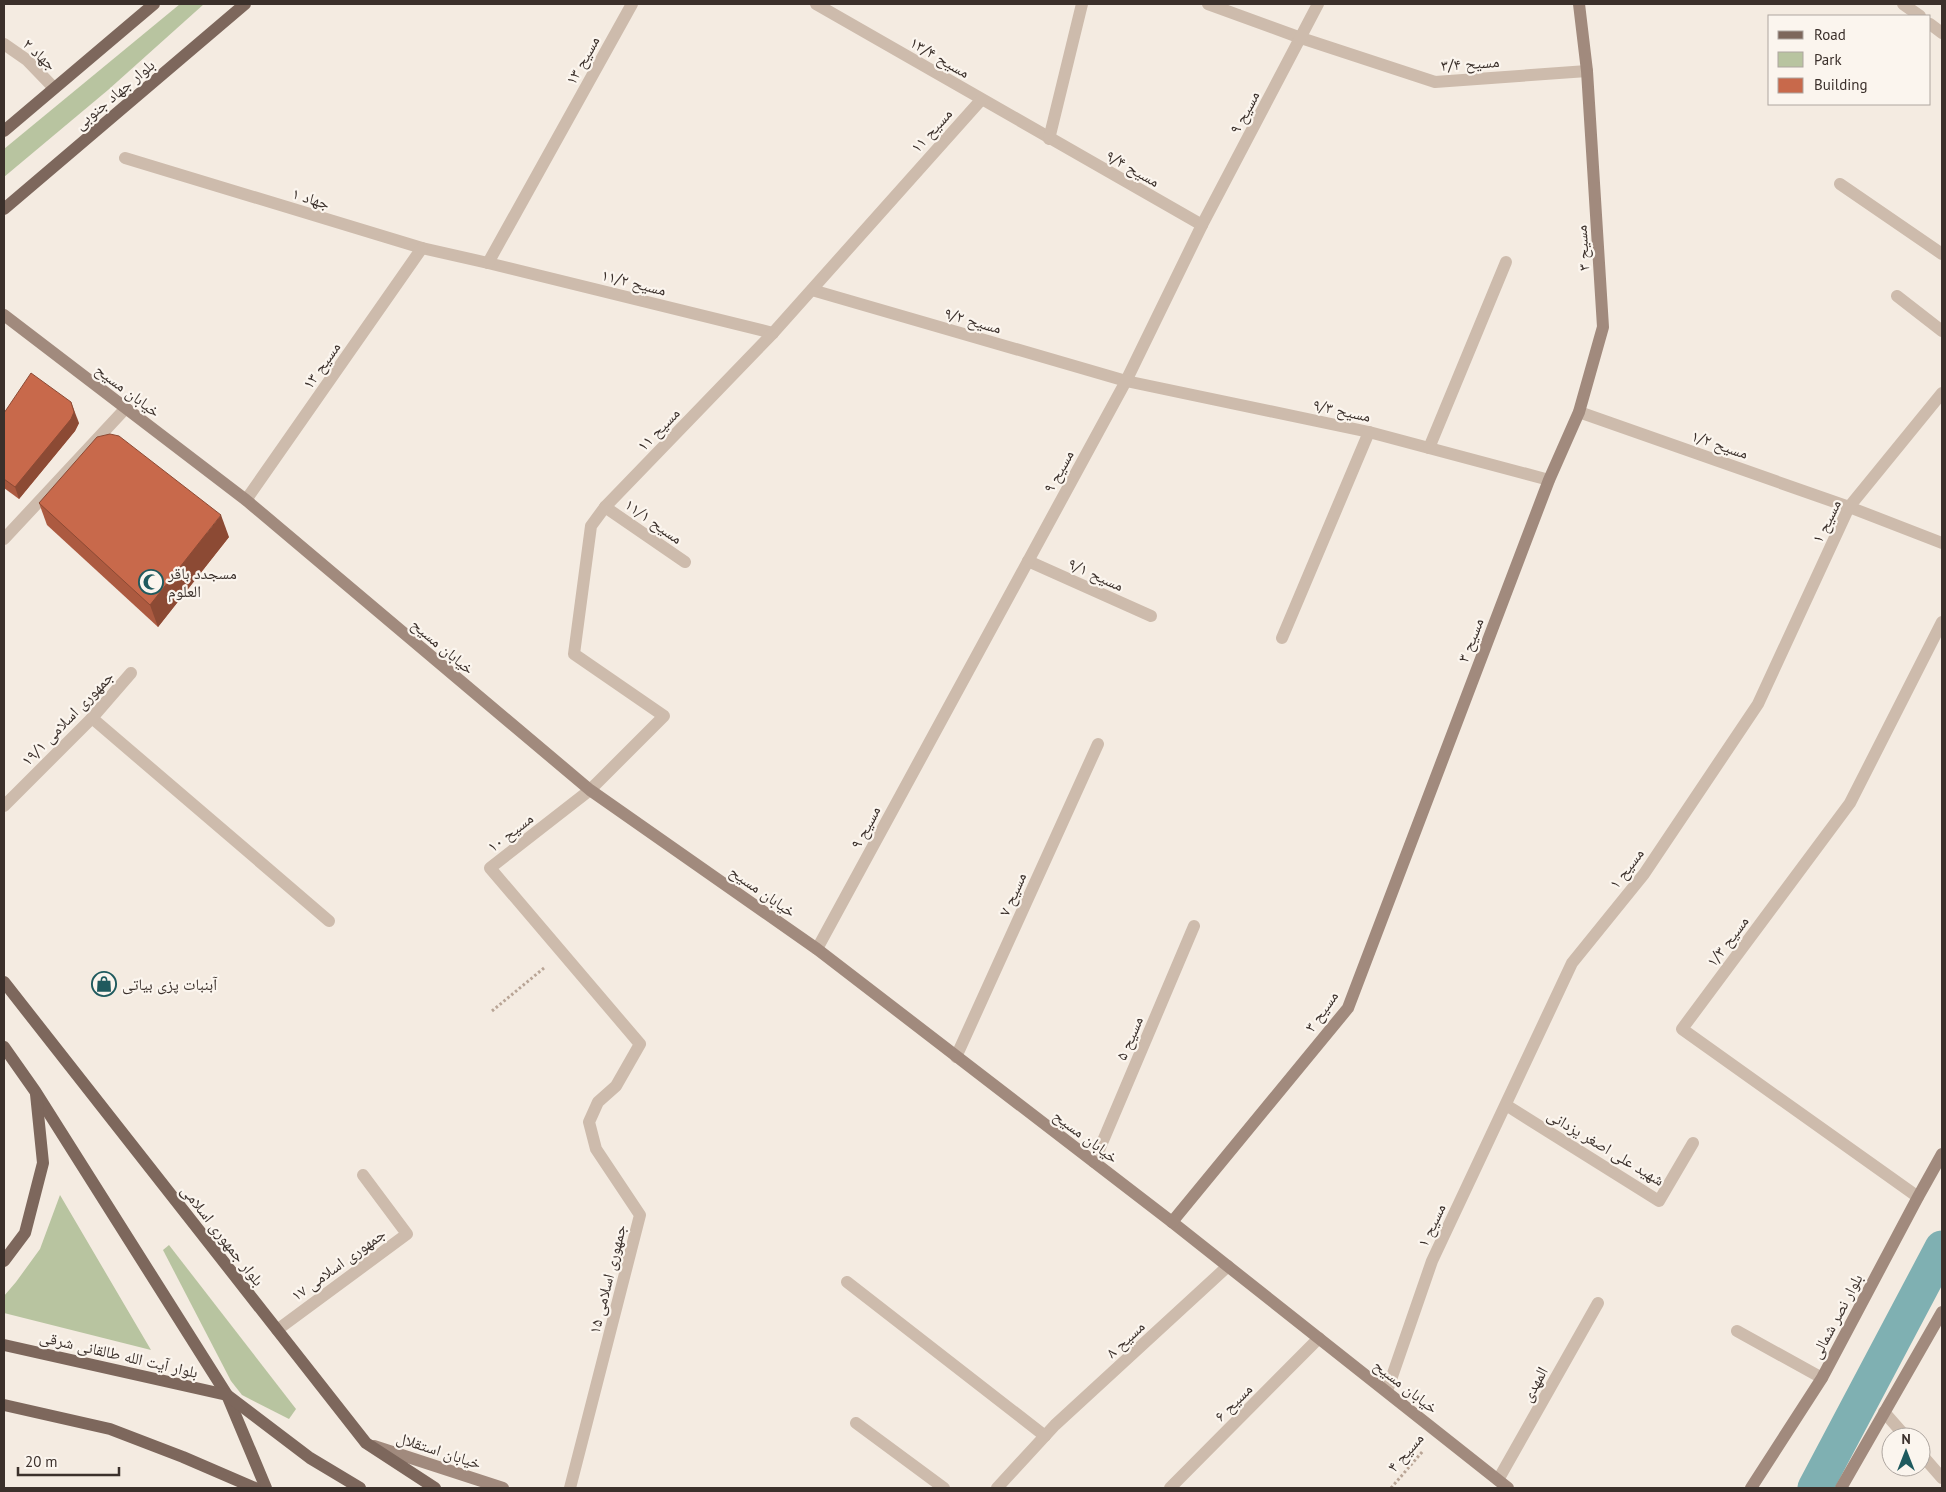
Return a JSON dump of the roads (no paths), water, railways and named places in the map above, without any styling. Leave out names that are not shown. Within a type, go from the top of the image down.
[{"type":"main road","points":[[4,131],[154,4]]},
{"type":"main road","name":"بلوار جهاد جنوبی","points":[[4,209],[245,4]]},
{"type":"main road","name":"بلوار جمهوری اسلامی","points":[[4,982],[366,1443],[435,1488]]},
{"type":"main road","points":[[4,1047],[36,1091],[227,1395],[266,1488]]},
{"type":"main road","points":[[4,1261],[25,1233],[43,1163],[36,1091]]},
{"type":"main road","name":"بلوار آیت الله طالقانی شرقی","points":[[4,1344],[227,1395]]},
{"type":"main road","points":[[227,1395],[310,1458],[360,1488]]},
{"type":"main road","points":[[4,1405],[110,1429],[183,1457],[255,1488]]},
{"type":"street","name":"مسیح ۱۳","points":[[488,263],[632,4]]},
{"type":"street","name":"مسیح ۱۳/۴","points":[[816,4],[1049,139]]},
{"type":"street","points":[[1049,139],[1082,4]]},
{"type":"street","name":"مسیح ۳/۴","points":[[1208,4],[1301,38],[1435,82],[1587,71]]},
{"type":"street","name":"مسیح ۹","points":[[817,949],[1126,381],[1202,225],[1318,4]]},
{"type":"street","name":"مسیح ۳","points":[[1172,1222],[1348,1008],[1549,480],[1579,412],[1603,327],[1587,71],[1579,4]]},
{"type":"street","points":[[1903,4],[1919,15]]},
{"type":"street","points":[[1931,25],[1942,33]]},
{"type":"street","name":"جهاد ۲","points":[[4,44],[27,60],[54,88]]},
{"type":"street","name":"مسیح ۱۱","points":[[590,790],[664,716],[574,654],[590,526],[773,333],[981,100]]},
{"type":"street","name":"مسیح ۹/۴","points":[[1049,139],[1202,225]]},
{"type":"street","name":"جهاد ۱","points":[[125,158],[422,248],[488,263]]},
{"type":"street","points":[[1840,184],[1942,254]]},
{"type":"street","name":"مسیح ۱۳","points":[[246,500],[422,248]]},
{"type":"street","points":[[1429,448],[1506,262]]},
{"type":"street","name":"مسیح ۱۱/۲","points":[[488,263],[773,333]]},
{"type":"street","name":"مسیح ۹/۲","points":[[812,290],[1126,381]]},
{"type":"street","points":[[1897,296],[1942,331]]},
{"type":"street","name":"خیابان مسیح","points":[[4,316],[246,500],[590,790],[817,949],[1172,1222],[1503,1484]]},
{"type":"street","name":"مسیح ۹/۳","points":[[1126,381],[1369,432],[1549,480]]},
{"type":"street","name":"مسیح ۱","points":[[1387,1391],[1432,1261],[1572,963],[1644,874],[1758,704],[1849,506],[1942,392]]},
{"type":"street","points":[[4,539],[125,409]]},
{"type":"street","name":"مسیح ۱/۲","points":[[1579,412],[1849,506]]},
{"type":"street","points":[[1282,638],[1369,432]]},
{"type":"street","points":[[1849,506],[1942,543]]},
{"type":"street","name":"مسیح ۱۱/۱","points":[[606,507],[685,562]]},
{"type":"street","name":"مسیح ۹/۱","points":[[1028,561],[1150,616]]},
{"type":"street","name":"مسیح ۱/۳","points":[[1918,1197],[1682,1029],[1850,803],[1942,622]]},
{"type":"street","name":"جمهوری اسلامی ۱۹/۱","points":[[4,806],[92,718],[131,673]]},
{"type":"street","points":[[92,718],[329,921]]},
{"type":"street","name":"مسیح ۷","points":[[956,1057],[1098,744]]},
{"type":"street","name":"مسیح ۱۰","points":[[562,953],[490,868],[590,790]]},
{"type":"street","name":"مسیح ۵","points":[[1094,1162],[1194,926]]},
{"type":"street","name":"جمهوری اسلامی ۱۵","points":[[562,953],[640,1044],[616,1086],[598,1102],[589,1122],[596,1149],[640,1215],[570,1488]]},
{"type":"street","name":"شهید علی اصغر یزدانی","points":[[1506,1105],[1659,1201],[1693,1143]]},
{"type":"street","name":"بلوار نصر شمالی","points":[[1751,1488],[1822,1378],[1942,1154]]},
{"type":"street","name":"جمهوری اسلامی ۱۷","points":[[277,1330],[408,1234],[363,1174]]},
{"type":"street","name":"مسیح ۸","points":[[997,1488],[1045,1436],[1228,1266]]},
{"type":"street","points":[[847,1282],[1045,1436]]},
{"type":"street","name":"المهدی","points":[[1503,1484],[1598,1303]]},
{"type":"street","points":[[1841,1488],[1942,1312]]},
{"type":"street","points":[[1737,1331],[1822,1378]]},
{"type":"street","name":"مسیح ۶","points":[[1170,1488],[1319,1338]]},
{"type":"street","points":[[1884,1412],[1897,1427]]},
{"type":"street","points":[[856,1423],[944,1488]]},
{"type":"street","name":"خیابان استقلال","points":[[366,1443],[503,1488]]},
{"type":"street","points":[[1931,1465],[1942,1478]]},
{"type":"waterway","points":[[1815,1488],[1942,1248]]},
{"type":"place","name":"مسجدد باقر العلوم","points":[[151,582]]},
{"type":"place","name":"آبنبات پزی بیاتی","points":[[104,984]]}]
